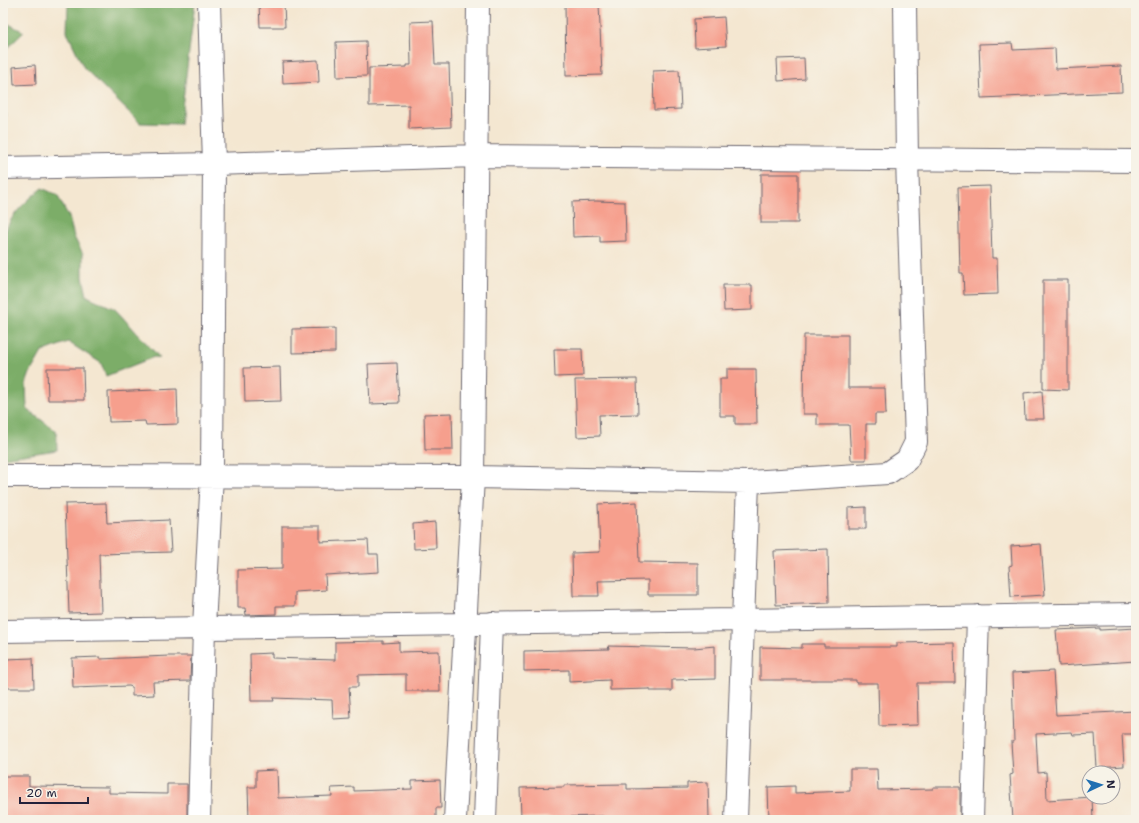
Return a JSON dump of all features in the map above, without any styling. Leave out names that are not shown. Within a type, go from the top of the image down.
[{"type":"street","points":[[199,820],[204,627],[212,475],[214,164],[209,3]]},
{"type":"street","points":[[454,820],[473,477],[478,3]]},
{"type":"street","points":[[3,476],[212,475],[473,477],[748,482],[888,473],[907,460],[916,442],[907,159],[906,3]]},
{"type":"street","points":[[3,168],[214,164],[477,156],[1136,161]]},
{"type":"street","points":[[736,820],[748,482]]},
{"type":"street","points":[[3,632],[204,627],[1136,614]]},
{"type":"street","points":[[972,820],[978,616]]},
{"type":"street","points":[[485,820],[492,624]]},
{"type":"green space","points":[[68,3],[195,3],[180,124],[140,123],[84,68],[67,32]]},
{"type":"green space","points":[[3,21],[24,32],[4,51],[6,142],[3,139]]},
{"type":"green space","points":[[42,188],[57,195],[69,217],[74,237],[83,254],[83,277],[87,296],[115,309],[160,358],[154,357],[106,376],[101,363],[68,342],[42,352],[30,373],[26,384],[27,409],[56,431],[57,450],[3,458],[3,282],[7,271],[7,264],[3,249],[4,239],[6,230],[15,214]]},
{"type":"building","points":[[259,3],[284,3],[285,27],[260,27]]},
{"type":"building","points":[[565,3],[599,3],[602,75],[566,76]]},
{"type":"building","points":[[724,17],[726,46],[695,48],[694,19]]},
{"type":"building","points":[[433,21],[435,64],[449,64],[451,127],[409,129],[409,105],[369,106],[369,68],[407,67],[407,65],[411,65],[410,22]]},
{"type":"building","points":[[366,41],[367,76],[337,77],[336,42]]},
{"type":"building","points":[[1012,43],[1013,50],[1055,48],[1056,69],[1121,66],[1122,92],[981,98],[979,44]]},
{"type":"building","points":[[804,58],[805,79],[778,81],[777,59]]},
{"type":"building","points":[[318,60],[319,82],[283,84],[282,62]]},
{"type":"building","points":[[35,65],[36,84],[14,85],[13,67]]},
{"type":"building","points":[[679,70],[681,109],[654,110],[653,71]]},
{"type":"building","points":[[761,174],[798,174],[798,223],[761,223]]},
{"type":"building","points":[[990,186],[992,258],[997,258],[998,294],[964,295],[963,273],[960,273],[958,187]]},
{"type":"building","points":[[572,202],[625,202],[626,241],[600,242],[600,236],[573,237]]},
{"type":"building","points":[[1043,280],[1068,280],[1068,390],[1043,389]]},
{"type":"building","points":[[723,285],[752,285],[752,310],[724,311]]},
{"type":"building","points":[[335,328],[335,352],[292,353],[292,329]]},
{"type":"building","points":[[804,335],[848,335],[848,388],[885,388],[886,414],[875,414],[875,424],[866,424],[866,460],[851,460],[849,425],[817,425],[817,414],[803,414]]},
{"type":"building","points":[[554,349],[582,349],[583,376],[555,377]]},
{"type":"building","points":[[397,363],[399,403],[370,404],[368,364]]},
{"type":"building","points":[[280,367],[281,401],[245,402],[244,368]]},
{"type":"building","points":[[47,368],[83,368],[84,400],[48,400]]},
{"type":"building","points":[[727,369],[756,369],[757,424],[735,424],[735,416],[720,416],[720,379],[727,379]]},
{"type":"building","points":[[637,379],[638,414],[599,415],[600,436],[577,437],[575,380]]},
{"type":"building","points":[[177,389],[178,424],[146,425],[145,421],[109,422],[108,392]]},
{"type":"building","points":[[1042,391],[1044,419],[1025,419],[1024,393]]},
{"type":"building","points":[[452,413],[453,450],[425,450],[424,414]]},
{"type":"building","points":[[637,502],[639,562],[698,563],[698,595],[648,595],[648,580],[598,581],[599,596],[573,596],[572,553],[600,552],[598,504]]},
{"type":"building","points":[[106,503],[107,523],[169,520],[171,552],[99,554],[101,612],[69,613],[65,504]]},
{"type":"building","points":[[866,507],[866,529],[848,529],[848,508]]},
{"type":"building","points":[[435,522],[436,548],[414,549],[413,524]]},
{"type":"building","points":[[282,526],[320,526],[320,542],[368,540],[369,554],[378,554],[379,572],[325,575],[326,590],[295,592],[295,606],[276,606],[276,614],[246,615],[245,608],[238,608],[238,570],[282,569]]},
{"type":"building","points":[[1041,544],[1045,595],[1011,597],[1009,566],[1012,565],[1011,546]]},
{"type":"building","points":[[828,549],[829,603],[776,605],[774,551]]},
{"type":"building","points":[[1100,628],[1100,630],[1136,628],[1136,661],[1059,666],[1056,630]]},
{"type":"building","points":[[383,641],[383,643],[399,642],[399,652],[439,651],[440,691],[406,691],[406,674],[358,675],[358,687],[349,687],[351,718],[333,719],[332,700],[273,698],[274,701],[251,701],[250,654],[272,653],[272,658],[335,660],[335,642]]},
{"type":"building","points":[[954,642],[955,683],[917,683],[918,725],[879,726],[878,683],[856,683],[856,680],[760,680],[760,647],[802,648],[802,644],[824,644],[824,647],[897,647],[897,643]]},
{"type":"building","points":[[608,646],[694,648],[715,646],[715,679],[672,680],[672,691],[650,691],[650,689],[610,690],[610,680],[569,682],[569,670],[524,671],[524,651],[609,649]]},
{"type":"building","points":[[191,656],[190,681],[153,682],[154,695],[132,696],[132,687],[129,686],[73,688],[72,658],[100,657],[100,659]]},
{"type":"building","points":[[33,658],[34,688],[6,688],[6,659]]},
{"type":"building","points":[[1053,671],[1056,715],[1136,711],[1136,734],[1122,734],[1124,766],[1097,765],[1095,734],[1073,735],[1072,732],[1036,734],[1038,773],[1046,772],[1047,800],[1081,798],[1081,805],[1092,805],[1093,820],[1013,820],[1010,775],[1013,774],[1011,742],[1014,742],[1012,673]]},
{"type":"building","points":[[850,769],[877,769],[878,790],[960,787],[960,820],[811,820],[811,818],[769,820],[768,787],[795,786],[795,793],[850,791]]},
{"type":"building","points":[[277,770],[278,798],[332,796],[331,788],[354,787],[354,791],[412,789],[412,781],[440,780],[441,808],[436,808],[436,818],[249,820],[248,787],[256,787],[256,771]]},
{"type":"building","points":[[3,776],[29,776],[29,786],[109,787],[109,793],[167,794],[167,784],[187,784],[187,820],[3,820]]},
{"type":"building","points":[[708,782],[709,818],[669,820],[603,820],[603,816],[521,818],[520,788],[564,787],[564,785],[627,784],[627,789],[687,788],[687,783]]}]
